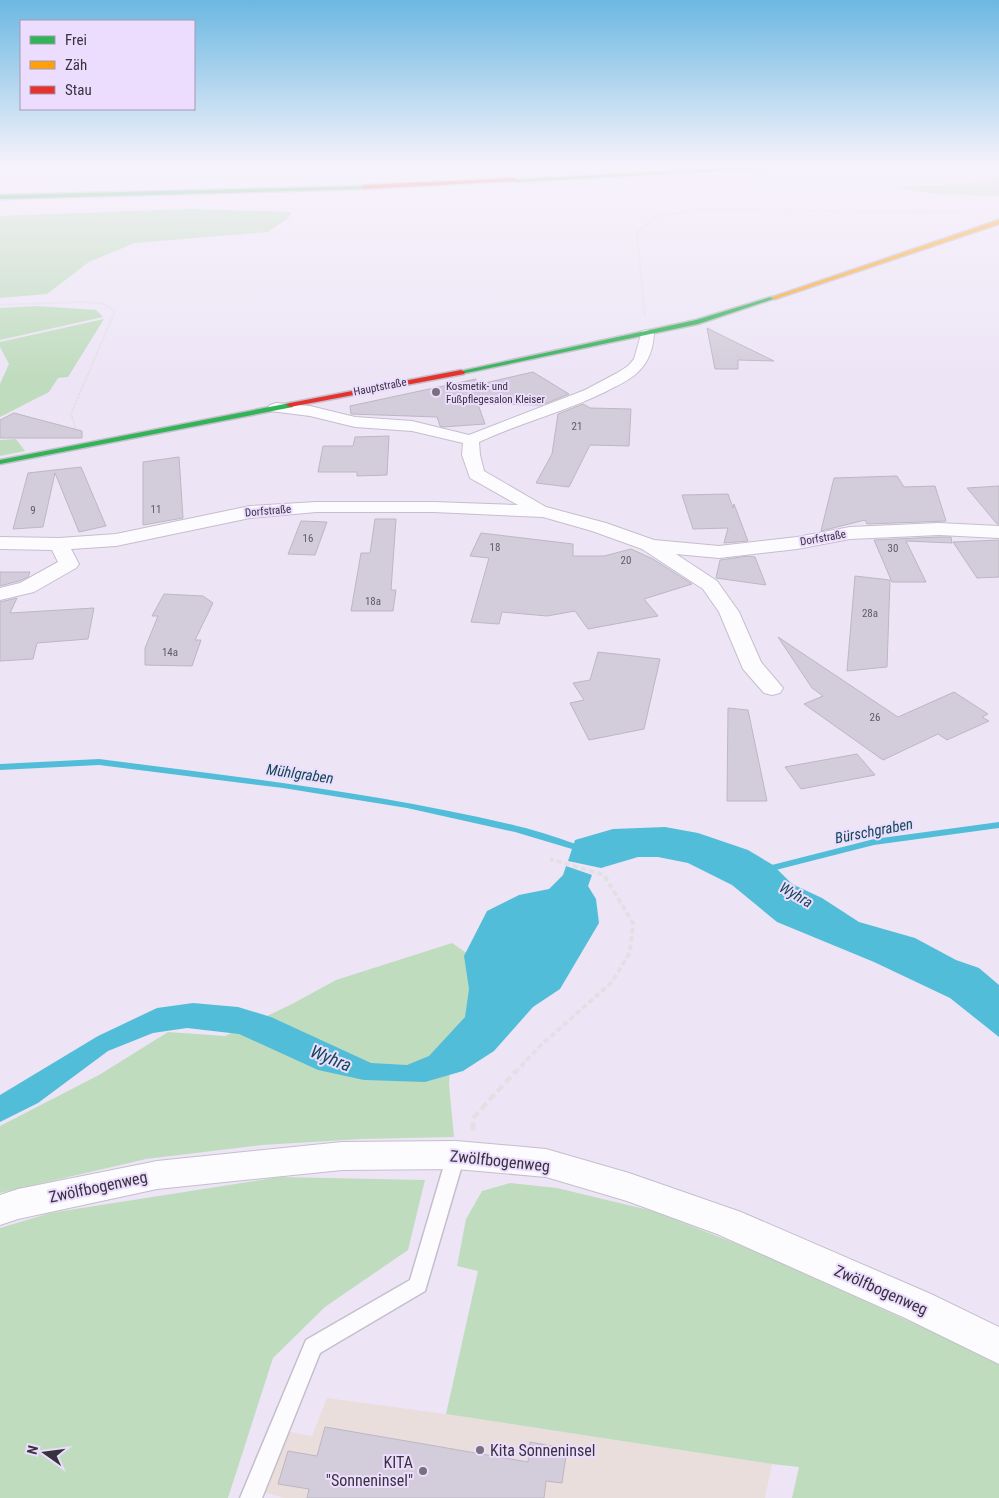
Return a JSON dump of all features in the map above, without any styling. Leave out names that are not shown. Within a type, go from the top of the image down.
[{"type":"main road","name":"Hauptstraße","points":[[0,462],[647,334],[698,322],[758,304],[958,236]]},
{"type":"street","points":[[276,408],[310,411],[355,422],[412,426],[471,440],[496,427],[582,398],[614,381],[635,368],[641,360],[647,334]]},
{"type":"street","points":[[471,440],[471,455],[476,474]]},
{"type":"street","name":"Dorfstraße","points":[[434,507],[465,490],[476,474],[544,512]]},
{"type":"street","name":"Dorfstraße","points":[[0,543],[59,544],[126,539],[190,523],[250,512],[316,507],[434,507],[544,512],[600,527],[648,545],[710,585],[729,612],[751,664],[772,688]]},
{"type":"street","name":"Dorfstraße","points":[[648,545],[718,552],[797,543],[850,533],[939,529],[999,532]]},
{"type":"street","name":"Dorfstraße","points":[[0,594],[27,588],[106,541]]},
{"type":"street","points":[[59,544],[69,564]]},
{"type":"street","name":"Zwölfbogenweg","points":[[0,1210],[18,1204],[157,1175],[342,1156],[465,1155],[546,1164],[629,1187],[720,1220],[918,1306],[999,1346]]},
{"type":"lane","points":[[252,1498],[313,1347],[418,1285],[465,1155]]},
{"type":"path","points":[[637,236],[647,334]]},
{"type":"path","points":[[0,304],[86,302],[104,304],[116,311],[71,414],[81,446]]},
{"type":"path","points":[[465,1155],[473,1118],[538,1048],[612,982],[630,952],[632,923],[604,875],[550,859]]},
{"type":"shaded area","name":"Kita Sonneninsel","points":[[327,1398],[446,1414],[772,1464],[765,1498],[285,1498],[263,1492],[286,1431],[312,1436]]},
{"type":"green space","points":[[0,236],[221,236],[135,243],[89,262],[47,294],[0,298]]},
{"type":"green space","points":[[37,306],[96,310],[103,317],[0,340],[0,308]]},
{"type":"green space","points":[[104,319],[68,377],[58,378],[49,392],[0,417],[0,384],[9,364],[0,347],[0,342]]},
{"type":"green space","points":[[16,439],[25,451],[0,456],[0,440]]},
{"type":"green space","points":[[452,943],[481,963],[494,1015],[451,1047],[449,1084],[454,1137],[362,1139],[262,1145],[146,1159],[0,1193],[0,1126],[99,1075],[168,1032],[225,1036],[292,1004],[336,980]]},
{"type":"green space","points":[[280,1177],[425,1180],[408,1250],[325,1307],[273,1358],[228,1498],[0,1498],[0,1228],[50,1213]]},
{"type":"green space","points":[[510,1183],[557,1188],[653,1211],[755,1251],[939,1335],[999,1365],[999,1498],[792,1498],[799,1467],[446,1414],[478,1271],[457,1266],[466,1219],[482,1191]]},
{"type":"water","name":"Wyhra","points":[[665,827],[698,833],[748,850],[773,865],[792,884],[822,898],[859,922],[915,938],[956,960],[979,968],[999,985],[999,1037],[950,998],[874,962],[777,922],[732,885],[688,863],[658,857],[638,857],[601,868],[568,861],[575,840],[613,829]]},
{"type":"water","name":"Wyhra","points":[[566,866],[592,875],[588,886],[596,899],[599,923],[560,989],[533,1007],[494,1051],[463,1071],[425,1082],[364,1080],[318,1070],[239,1034],[187,1028],[153,1033],[108,1051],[38,1103],[0,1122],[0,1095],[98,1036],[157,1008],[193,1003],[238,1007],[271,1017],[371,1063],[407,1065],[429,1056],[465,1017],[469,989],[464,956],[487,911],[519,895],[549,889],[563,875]]},
{"type":"building","points":[[707,328],[774,361],[738,360],[738,369],[715,369]]},
{"type":"building","points":[[533,372],[569,394],[542,405],[478,404],[485,424],[443,427],[440,426],[437,417],[351,414],[350,406],[476,379],[476,385]]},
{"type":"building","points":[[583,404],[590,408],[631,409],[629,446],[590,445],[569,487],[536,483],[552,454],[558,414]]},
{"type":"building","points":[[14,413],[82,431],[82,438],[0,438],[0,420]]},
{"type":"building","points":[[389,436],[387,475],[357,476],[357,472],[318,472],[323,446],[353,446],[355,437]]},
{"type":"building","points":[[179,457],[183,518],[143,525],[143,462]]},
{"type":"building","points":[[81,467],[106,526],[79,532],[55,473],[43,527],[13,529],[28,473]]},
{"type":"building","points":[[897,476],[904,487],[935,486],[946,521],[867,524],[865,520],[821,531],[834,478]]},
{"type":"building","points":[[999,486],[999,524],[997,524],[967,488]]},
{"type":"building","points":[[728,494],[733,508],[734,504],[748,541],[724,543],[728,528],[693,529],[682,495]]},
{"type":"building","points":[[375,519],[396,519],[391,590],[396,590],[393,611],[351,611],[361,553],[370,553]]},
{"type":"building","points":[[301,521],[327,522],[315,555],[288,554]]},
{"type":"building","points":[[481,533],[573,544],[573,556],[604,556],[631,549],[653,559],[692,584],[644,599],[658,616],[588,629],[575,611],[547,616],[502,612],[499,624],[471,622],[489,558],[470,556]]},
{"type":"building","points":[[951,537],[952,543],[906,541],[926,582],[892,582],[874,540]]},
{"type":"building","points":[[999,540],[999,577],[977,578],[953,542]]},
{"type":"building","points":[[748,556],[755,557],[766,585],[716,578],[720,560]]},
{"type":"building","points":[[0,572],[30,572],[28,577],[0,586]]},
{"type":"building","points":[[855,576],[890,580],[887,667],[847,671]]},
{"type":"building","points":[[164,594],[203,596],[213,603],[195,640],[201,640],[192,666],[145,665],[145,648],[158,616],[152,616]]},
{"type":"building","points":[[17,598],[10,613],[94,608],[88,639],[37,643],[33,659],[0,661],[0,602]]},
{"type":"building","points":[[778,637],[898,717],[954,692],[988,714],[982,717],[989,721],[947,740],[938,734],[883,760],[804,704],[823,696],[812,688]]},
{"type":"building","points":[[598,652],[660,659],[644,729],[589,740],[570,703],[584,700],[573,683],[590,680]]},
{"type":"building","points":[[728,708],[748,710],[767,801],[727,801]]},
{"type":"building","points":[[857,754],[875,775],[801,789],[785,767]]},
{"type":"building","name":"KITA \"Sonneninsel\"","points":[[325,1427],[528,1462],[530,1442],[567,1449],[562,1483],[546,1481],[544,1498],[307,1498],[309,1489],[278,1484],[288,1451],[317,1456]]},
{"type":"waterway","name":"Mühlgraben","points":[[0,767],[99,762],[283,785],[407,805],[517,829],[582,849]]},
{"type":"waterway","name":"Bürschgraben","points":[[764,870],[874,842],[999,825]]},
{"type":"traffic: fast","points":[[461,372],[698,322],[773,298]]},
{"type":"traffic: fast","points":[[0,462],[290,405]]},
{"type":"traffic: slow","points":[[773,298],[958,236]]},
{"type":"traffic: jam","points":[[290,405],[461,372]]},
{"type":"place","name":"Kosmetik- und Fußpflegesalon Kleiser","points":[[436,392]]},
{"type":"place","name":"Kita Sonneninsel","points":[[480,1450]]},
{"type":"place","name":"KITA \"Sonneninsel\"","points":[[423,1471]]}]
